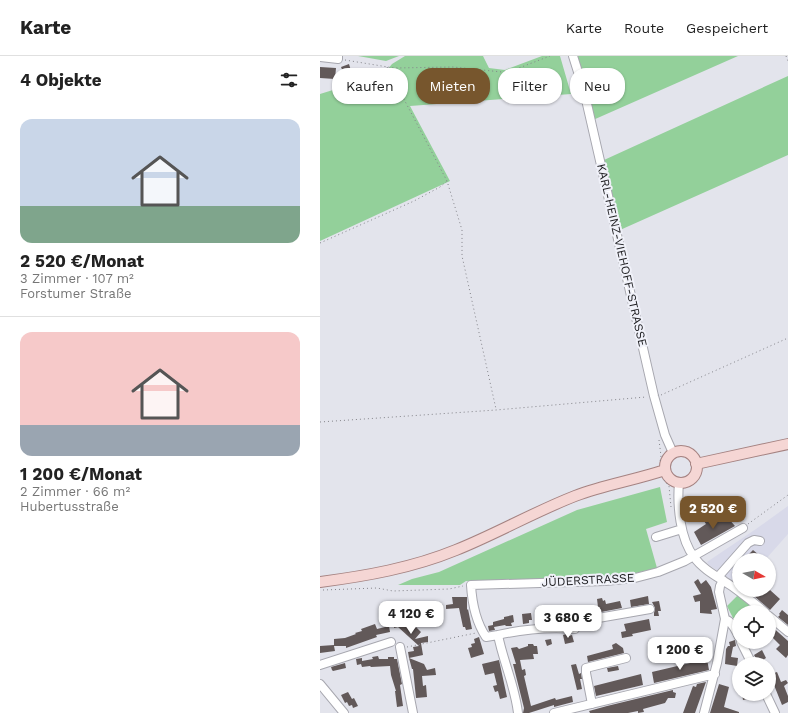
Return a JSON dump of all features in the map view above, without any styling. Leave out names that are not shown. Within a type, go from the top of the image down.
[{"type":"main road","points":[[696,464],[788,444]]},
{"type":"main road","points":[[683,451],[688,453],[695,460],[696,464],[695,474],[692,478],[688,481],[679,483],[670,479],[665,470],[666,460],[673,453],[683,451]]},
{"type":"main road","points":[[320,582],[368,575],[417,563],[461,548],[576,496],[665,470]]},
{"type":"street","name":"KARL-HEINZ-VIEHOFF-STRASSE","points":[[573,56],[584,92],[654,396],[665,435],[673,453]]},
{"type":"street","points":[[320,57],[338,57]]},
{"type":"street","points":[[679,483],[677,499],[682,530],[693,557],[704,568],[756,605]]},
{"type":"street","name":"JÜDERSTRASSE","points":[[470,585],[629,579],[664,570],[693,557],[742,528]]},
{"type":"street","points":[[656,537],[682,530]]},
{"type":"street","points":[[704,713],[715,674],[725,619],[719,592],[720,579],[748,543],[754,540],[760,541]]},
{"type":"street","points":[[470,585],[475,611],[486,636],[541,628],[555,627],[575,629],[580,621],[650,609]]},
{"type":"street","points":[[725,619],[732,624]]},
{"type":"street","points":[[776,622],[788,632]]},
{"type":"street","points":[[498,635],[500,648],[510,678],[518,713]]},
{"type":"street","points":[[320,664],[391,642]]},
{"type":"street","points":[[403,646],[414,713]]},
{"type":"street","points":[[592,704],[586,668],[626,658]]},
{"type":"street","points":[[559,712],[715,674]]},
{"type":"street","points":[[320,684],[344,713]]},
{"type":"street","points":[[769,701],[775,713]]},
{"type":"path","points":[[338,57],[387,67],[453,67],[502,72],[511,71],[550,56]]},
{"type":"path","points":[[786,56],[788,61]]},
{"type":"path","points":[[387,67],[447,181],[462,230],[462,256],[496,410]]},
{"type":"path","points":[[320,243],[414,201],[440,187],[447,181]]},
{"type":"path","points":[[320,422],[496,410],[654,396],[663,394],[788,338]]},
{"type":"path","points":[[666,481],[669,486]]},
{"type":"path","points":[[742,528],[788,495]]},
{"type":"path","points":[[320,590],[377,588],[393,591],[449,589],[470,585]]},
{"type":"path","points":[[403,646],[407,647],[483,632]]},
{"type":"shaded area","points":[[788,506],[788,534],[771,553],[732,553],[732,580],[709,565],[707,562]]},
{"type":"green space","points":[[358,56],[399,56],[386,61]]},
{"type":"green space","points":[[405,56],[483,56],[489,68],[416,68],[416,104],[437,104],[410,106],[450,181],[320,241],[320,94],[332,90],[332,104],[408,104],[408,68],[389,68],[392,64]]},
{"type":"green space","points":[[542,56],[560,56],[570,94],[562,95],[562,68],[510,68]]},
{"type":"green space","points":[[576,56],[738,56],[593,120],[589,104],[625,104],[625,68],[579,68]]},
{"type":"green space","points":[[490,68],[498,69],[498,99],[490,100]]},
{"type":"green space","points":[[788,76],[788,155],[620,230],[604,160]]},
{"type":"green space","points":[[660,487],[667,522],[646,529],[657,568],[628,575],[605,578],[466,581],[460,585],[398,585],[412,579],[439,572],[577,510]]},
{"type":"green space","points":[[736,597],[740,597],[750,605],[732,605],[732,616],[727,606]]},
{"type":"building","points":[[349,64],[350,68],[341,68]]},
{"type":"building","points":[[320,67],[336,68],[332,68],[332,79],[320,78]]},
{"type":"building","points":[[712,517],[715,523],[722,518],[723,521],[728,518],[735,526],[701,545],[694,532],[706,524],[704,521]]},
{"type":"building","points":[[698,579],[701,584],[706,580],[711,587],[717,609],[711,610],[712,614],[700,613],[700,601],[695,602],[693,596],[701,594],[694,582]]},
{"type":"building","points":[[776,595],[780,599],[775,605],[764,605],[755,597],[776,597]]},
{"type":"building","points":[[648,596],[649,604],[631,607],[630,600]]},
{"type":"building","points":[[452,597],[467,597],[467,610],[468,609],[472,629],[466,630],[465,627],[463,627],[459,608],[446,609],[446,605],[453,604]]},
{"type":"building","points":[[602,598],[603,601],[605,600],[606,604],[620,601],[622,608],[580,616],[576,619],[567,621],[542,622],[541,616],[538,616],[536,611],[559,610],[559,612],[571,612],[598,607],[597,599]]},
{"type":"building","points":[[659,601],[661,611],[658,611],[659,616],[654,616],[655,608],[652,602]]},
{"type":"building","points":[[782,610],[788,615],[788,625],[778,617]]},
{"type":"building","points":[[531,613],[532,620],[529,620],[529,623],[523,624],[522,614]]},
{"type":"building","points":[[396,615],[402,615],[402,617],[414,629],[416,627],[421,632],[415,639],[428,636],[428,642],[421,643],[423,655],[409,658],[408,652],[414,651],[413,647],[419,646],[398,627],[394,628],[394,620],[396,620]]},
{"type":"building","points":[[513,615],[514,622],[511,623],[512,626],[505,625],[494,627],[495,630],[489,631],[488,626],[493,625],[493,622]]},
{"type":"building","points":[[649,619],[651,630],[622,638],[621,632],[626,631],[624,624]]},
{"type":"building","points":[[375,624],[377,629],[389,626],[390,632],[376,635],[377,637],[346,648],[346,646],[334,646],[335,651],[320,653],[320,646],[334,645],[334,639],[345,638],[356,634],[355,633],[362,631],[361,629]]},
{"type":"building","points":[[776,630],[788,641],[788,655],[786,658],[776,649],[780,645],[776,641]]},
{"type":"building","points":[[569,634],[569,636],[572,635],[574,642],[565,644],[563,635]]},
{"type":"building","points":[[479,637],[484,654],[471,658],[468,648],[472,647],[471,644],[475,643],[474,639]]},
{"type":"building","points":[[551,639],[552,644],[547,646],[545,640]]},
{"type":"building","points":[[732,641],[732,665],[725,664],[726,649],[730,646],[729,642]]},
{"type":"building","points":[[616,643],[623,648],[624,653],[588,662],[587,656],[613,649],[612,645]]},
{"type":"building","points":[[528,644],[537,646],[538,654],[533,654],[534,659],[520,660],[522,670],[525,669],[526,675],[524,676],[531,706],[555,698],[556,700],[572,696],[573,702],[554,707],[554,705],[529,713],[523,713],[524,708],[513,664],[516,664],[511,648],[517,647],[519,649],[528,646]]},
{"type":"building","points":[[762,650],[766,657],[755,657],[754,655]]},
{"type":"building","points":[[378,656],[379,659],[394,657],[394,659],[397,659],[402,684],[400,685],[403,706],[397,707],[396,691],[390,666],[362,667],[361,664],[357,665],[356,659],[362,658],[362,661],[373,659],[372,657]]},
{"type":"building","points":[[409,658],[424,664],[427,670],[435,668],[436,675],[422,676],[423,686],[426,685],[427,697],[416,698],[413,669]]},
{"type":"building","points":[[707,659],[709,670],[654,683],[652,672]]},
{"type":"building","points":[[499,660],[507,697],[500,699],[498,691],[495,692],[493,686],[497,685],[494,673],[485,675],[482,664]]},
{"type":"building","points":[[345,663],[346,668],[332,670],[331,667]]},
{"type":"building","points":[[576,664],[579,674],[581,673],[582,679],[580,679],[582,689],[577,690],[571,665]]},
{"type":"building","points":[[618,666],[619,670],[608,672],[607,668]]},
{"type":"building","points":[[776,672],[781,682],[786,680],[788,683],[784,686],[788,696],[788,702],[782,705],[776,690]]},
{"type":"building","points":[[641,674],[643,685],[596,696],[594,686]]},
{"type":"building","points":[[706,682],[695,713],[683,713],[693,686],[696,687],[697,684]]},
{"type":"building","points":[[719,684],[729,687],[724,707],[739,713],[710,713]]},
{"type":"building","points":[[673,690],[673,692],[676,693],[675,698],[668,698],[665,703],[643,709],[644,712],[590,713],[589,711],[607,706]]},
{"type":"building","points":[[348,692],[352,699],[354,698],[358,706],[353,708],[352,705],[349,706],[347,702],[345,703],[341,695]]}]
